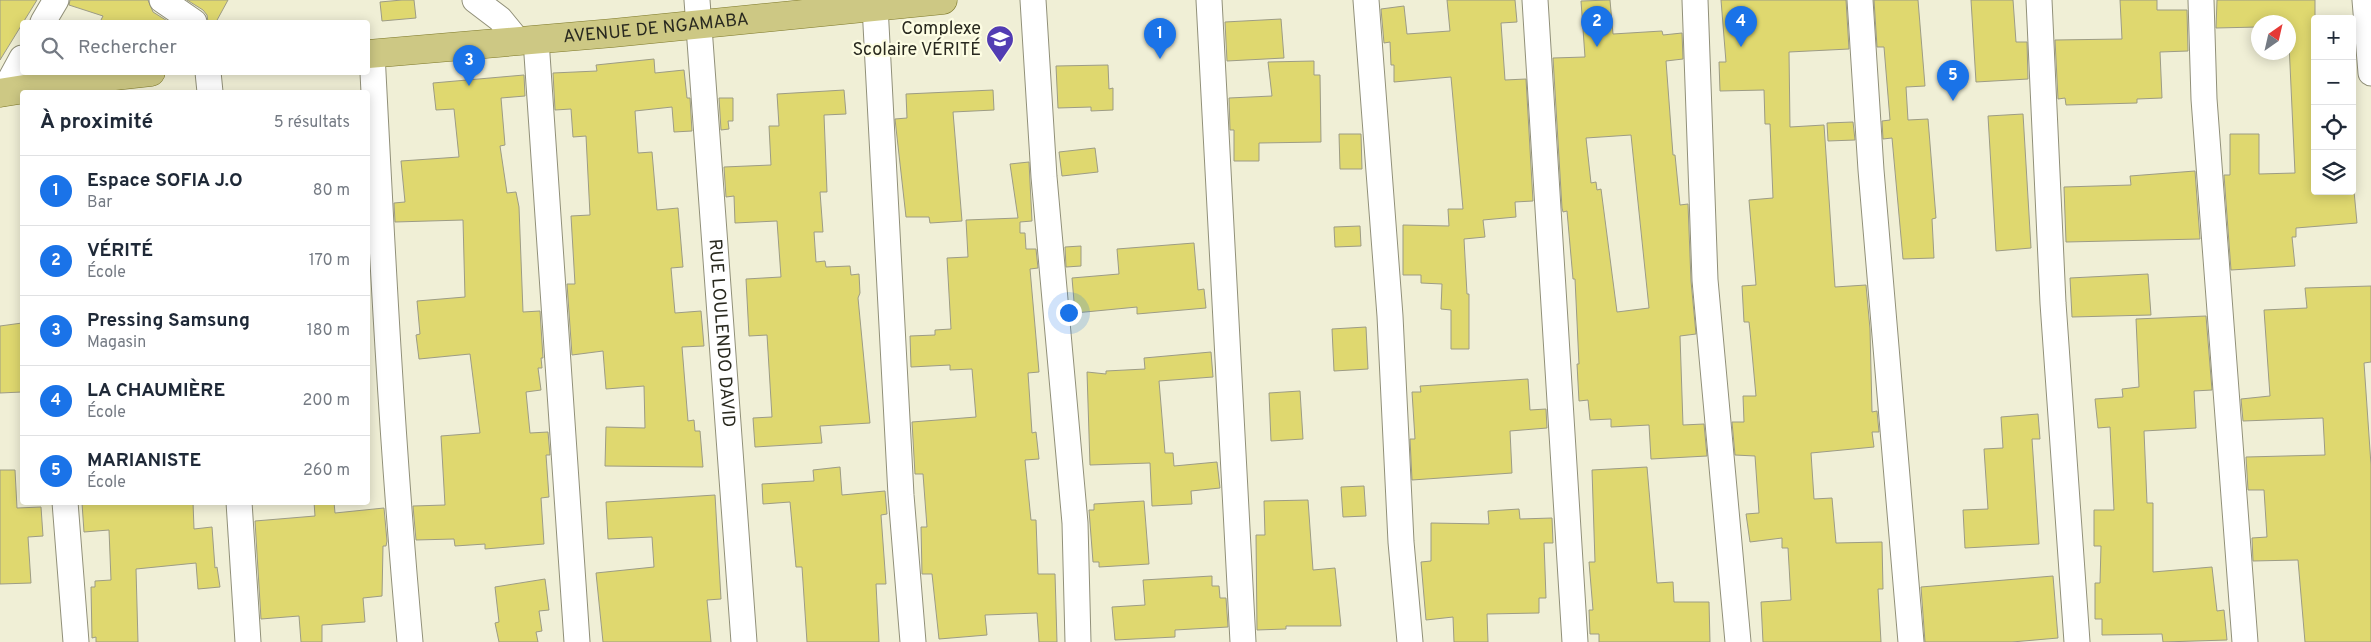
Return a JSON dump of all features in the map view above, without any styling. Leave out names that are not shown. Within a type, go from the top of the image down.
[{"type":"main road","name":"AVENUE DE NGAMABA","points":[[370,54],[527,40],[698,12],[876,6],[943,0]]},
{"type":"main road","points":[[45,90],[87,79],[124,75]]},
{"type":"main road","points":[[1,93],[20,92]]},
{"type":"street","points":[[44,20],[56,0]]},
{"type":"street","points":[[162,0],[191,20]]},
{"type":"street","points":[[474,0],[527,40],[577,642]]},
{"type":"street","points":[[1032,0],[1044,177],[1074,523],[1078,642]]},
{"type":"street","points":[[1209,0],[1243,642]]},
{"type":"street","points":[[1366,0],[1390,316],[1402,542],[1410,642]]},
{"type":"street","points":[[1535,0],[1575,642]]},
{"type":"street","points":[[1695,0],[1705,280],[1738,642]]},
{"type":"street","points":[[1860,0],[1871,170],[1911,642]]},
{"type":"street","points":[[2039,0],[2053,303],[2077,642]]},
{"type":"street","points":[[2201,0],[2204,99],[2245,642]]},
{"type":"street","points":[[2365,0],[2371,72]]},
{"type":"street","points":[[876,6],[901,486],[913,642]]},
{"type":"street","name":"RUE LOULENDO DAVID","points":[[698,12],[744,642]]},
{"type":"street","points":[[370,54],[400,526],[410,642]]},
{"type":"street","points":[[1,93],[20,61]]},
{"type":"street","points":[[208,75],[210,90]]},
{"type":"street","points":[[65,505],[76,642]]},
{"type":"street","points":[[238,505],[248,642]]},
{"type":"building","points":[[0,0],[37,0],[25,20],[20,20],[20,28],[0,60]]},
{"type":"building","points":[[70,0],[148,0],[153,12],[166,20],[101,20],[103,16],[69,5]]},
{"type":"building","points":[[187,0],[228,0],[217,20],[208,20],[203,10]]},
{"type":"building","points":[[414,0],[416,18],[382,21],[380,2]]},
{"type":"building","points":[[1447,0],[1515,0],[1517,22],[1501,23],[1505,80],[1526,79],[1533,201],[1515,202],[1516,217],[1483,220],[1485,237],[1464,239],[1467,294],[1469,294],[1469,349],[1451,349],[1451,310],[1441,309],[1442,284],[1421,283],[1421,275],[1403,275],[1403,225],[1449,226],[1448,209],[1463,209],[1451,77],[1394,82],[1394,65],[1391,65],[1390,42],[1384,43],[1381,9],[1404,6],[1407,34],[1450,31]]},
{"type":"building","points":[[1610,0],[1613,34],[1662,31],[1663,35],[1682,33],[1683,59],[1666,61],[1673,155],[1675,155],[1680,205],[1688,204],[1691,281],[1696,334],[1680,336],[1683,425],[1704,424],[1707,456],[1651,459],[1649,425],[1611,427],[1611,419],[1590,420],[1588,400],[1579,401],[1575,279],[1573,279],[1567,211],[1563,212],[1562,208],[1553,58],[1585,57],[1581,1]],"holes":[[[1631,135],[1649,308],[1617,312],[1601,189],[1597,190],[1596,182],[1591,183],[1586,138]]]},
{"type":"building","points":[[1721,0],[1846,0],[1849,49],[1789,52],[1790,127],[1824,125],[1835,287],[1866,285],[1870,329],[1872,412],[1877,411],[1879,432],[1872,432],[1874,447],[1811,453],[1814,499],[1832,498],[1836,543],[1882,542],[1883,589],[1878,589],[1881,642],[1763,642],[1761,602],[1791,600],[1788,548],[1782,548],[1782,538],[1750,542],[1746,514],[1759,513],[1755,456],[1735,455],[1732,422],[1744,422],[1743,396],[1756,396],[1749,322],[1744,322],[1742,286],[1756,285],[1749,200],[1773,198],[1770,124],[1765,124],[1764,90],[1720,91],[1719,62],[1726,62]]},
{"type":"building","points":[[1874,0],[1918,0],[1925,86],[1906,87],[1908,120],[1928,119],[1936,218],[1932,219],[1934,258],[1903,259],[1892,138],[1883,139],[1882,121],[1890,120],[1884,47],[1877,47]]},
{"type":"building","points":[[1971,0],[2013,0],[2016,42],[2027,42],[2028,79],[1976,82]]},
{"type":"building","points":[[2120,0],[2157,0],[2157,10],[2187,10],[2188,51],[2160,52],[2162,98],[2137,99],[2137,103],[2066,105],[2065,98],[2058,99],[2055,40],[2122,39]]},
{"type":"building","points":[[2217,0],[2315,0],[2315,15],[2311,15],[2311,195],[2354,195],[2357,223],[2296,228],[2296,237],[2292,237],[2295,266],[2231,270],[2224,175],[2230,175],[2230,134],[2259,134],[2259,174],[2295,173],[2290,60],[2296,60],[2296,15],[2251,15],[2251,27],[2216,28]]},
{"type":"building","points":[[1281,19],[1284,58],[1227,61],[1225,22]]},
{"type":"building","points":[[654,59],[655,73],[684,70],[687,98],[690,98],[692,131],[674,132],[672,107],[635,111],[638,153],[652,152],[657,210],[678,208],[683,267],[671,268],[675,313],[701,311],[704,346],[682,347],[688,421],[694,420],[695,431],[700,431],[703,467],[605,466],[606,427],[645,428],[644,386],[606,389],[603,351],[572,355],[567,284],[575,284],[571,216],[590,215],[586,136],[573,137],[571,109],[555,110],[553,73],[597,71],[596,65]]},
{"type":"building","points":[[1314,61],[1314,75],[1320,75],[1321,142],[1259,143],[1259,161],[1234,161],[1234,130],[1230,130],[1229,98],[1272,96],[1268,62]]},
{"type":"building","points":[[1108,65],[1109,89],[1113,88],[1113,110],[1091,111],[1091,107],[1058,108],[1056,66]]},
{"type":"building","points":[[524,75],[525,96],[501,98],[505,145],[500,146],[507,193],[516,192],[519,207],[523,312],[540,311],[543,358],[541,358],[542,368],[538,368],[541,390],[526,392],[530,433],[548,432],[550,455],[546,455],[549,497],[541,498],[544,544],[485,549],[485,544],[455,546],[454,539],[416,540],[413,506],[445,505],[441,436],[480,433],[470,354],[419,359],[416,335],[420,334],[417,301],[465,297],[463,220],[395,222],[394,203],[405,202],[401,161],[459,157],[454,109],[436,110],[433,83]]},
{"type":"building","points":[[844,90],[846,114],[824,115],[827,192],[820,192],[823,232],[814,232],[816,262],[825,261],[826,267],[850,266],[851,275],[859,274],[860,293],[858,298],[870,423],[820,426],[822,443],[755,447],[753,418],[772,417],[767,335],[749,336],[746,279],[781,277],[777,221],[735,223],[734,196],[726,197],[724,167],[771,165],[769,126],[779,126],[777,94]]},
{"type":"building","points":[[993,90],[994,110],[953,112],[962,221],[930,223],[929,217],[906,217],[895,119],[907,118],[906,94]]},
{"type":"building","points":[[719,98],[733,98],[733,121],[728,121],[729,129],[721,130]]},
{"type":"building","points":[[2023,114],[2031,248],[1996,251],[1988,116]]},
{"type":"building","points":[[1853,122],[1855,140],[1828,141],[1827,123]]},
{"type":"building","points":[[1339,134],[1361,134],[1362,169],[1340,169]]},
{"type":"building","points":[[1095,148],[1098,172],[1062,176],[1059,152]]},
{"type":"building","points":[[1029,162],[1032,221],[1020,222],[1020,233],[1025,233],[1026,249],[1036,249],[1038,268],[1030,269],[1039,372],[1028,373],[1032,433],[1036,432],[1039,459],[1025,460],[1031,520],[1036,520],[1038,574],[1055,574],[1057,642],[1039,642],[1037,613],[985,615],[987,635],[939,639],[932,574],[922,574],[921,527],[927,527],[923,474],[915,474],[912,422],[976,417],[972,369],[950,370],[950,365],[911,367],[910,336],[935,335],[935,330],[951,329],[947,258],[968,257],[966,220],[1018,218],[1010,164]]},
{"type":"building","points":[[2195,171],[2200,239],[2066,242],[2064,187],[2131,185],[2130,176]]},
{"type":"building","points":[[1360,226],[1361,246],[1335,247],[1334,227]]},
{"type":"building","points":[[1194,243],[1198,290],[1204,289],[1206,308],[1137,314],[1137,307],[1075,313],[1072,278],[1119,274],[1117,249]]},
{"type":"building","points":[[1081,246],[1081,266],[1066,267],[1065,247]]},
{"type":"building","points":[[2148,274],[2151,315],[2072,317],[2070,278]]},
{"type":"building","points":[[2371,286],[2371,362],[2364,363],[2371,465],[2371,642],[2305,642],[2298,560],[2253,561],[2252,538],[2267,537],[2264,490],[2248,490],[2246,457],[2325,455],[2323,418],[2243,421],[2241,399],[2270,396],[2264,310],[2307,308],[2305,288]]},
{"type":"building","points":[[2206,316],[2212,390],[2194,391],[2196,428],[2144,431],[2147,503],[2153,503],[2153,572],[2212,567],[2217,611],[2224,610],[2227,640],[2163,642],[2162,634],[2102,635],[2102,619],[2095,619],[2095,583],[2100,583],[2101,546],[2094,546],[2094,510],[2114,510],[2110,427],[2098,428],[2095,399],[2123,397],[2122,389],[2139,387],[2136,319]]},
{"type":"building","points":[[20,323],[20,392],[0,393],[0,326]]},
{"type":"building","points":[[1366,327],[1368,369],[1334,371],[1332,329]]},
{"type":"building","points":[[1211,352],[1213,377],[1159,381],[1165,453],[1173,453],[1174,466],[1217,462],[1220,488],[1191,491],[1192,504],[1152,506],[1150,463],[1090,465],[1087,372],[1106,374],[1106,371],[1145,369],[1144,358]]},
{"type":"building","points":[[1528,379],[1530,410],[1546,409],[1547,428],[1510,431],[1512,473],[1412,480],[1410,439],[1415,439],[1412,392],[1421,392],[1420,386]]},
{"type":"building","points":[[1300,391],[1303,439],[1271,441],[1269,393]]},
{"type":"building","points":[[2038,414],[2040,439],[2032,439],[2039,544],[1965,548],[1963,510],[1988,509],[1984,449],[2003,448],[2001,417]]},
{"type":"building","points":[[840,467],[842,495],[885,491],[887,514],[881,515],[886,584],[876,584],[879,642],[807,642],[802,567],[796,567],[790,502],[763,504],[762,484],[814,481],[813,470]]},
{"type":"building","points":[[1647,467],[1657,583],[1673,582],[1674,602],[1709,602],[1710,642],[1599,642],[1599,634],[1590,634],[1589,610],[1593,610],[1589,562],[1595,562],[1592,470]]},
{"type":"building","points":[[0,470],[15,470],[17,508],[41,507],[43,536],[28,537],[31,583],[0,584]]},
{"type":"building","points":[[1364,486],[1366,516],[1343,517],[1341,487]]},
{"type":"building","points":[[715,495],[721,599],[707,600],[711,642],[603,642],[596,573],[654,567],[652,537],[608,539],[606,502]]},
{"type":"building","points":[[1308,500],[1313,570],[1335,568],[1341,626],[1286,626],[1286,629],[1257,630],[1256,535],[1265,535],[1264,501]]},
{"type":"building","points":[[1144,501],[1149,564],[1099,567],[1099,562],[1093,562],[1089,510],[1094,510],[1094,504]]},
{"type":"building","points":[[82,505],[193,505],[194,529],[212,527],[215,568],[217,567],[220,587],[198,589],[196,563],[136,569],[138,642],[96,642],[96,637],[92,638],[91,587],[95,587],[95,581],[111,580],[109,530],[84,532]]},
{"type":"building","points":[[314,505],[334,505],[335,513],[384,508],[387,541],[386,546],[383,546],[382,596],[363,598],[365,622],[322,625],[322,642],[301,642],[299,616],[261,619],[255,521],[315,516]]},
{"type":"building","points":[[1519,509],[1520,519],[1552,518],[1553,543],[1544,543],[1546,598],[1539,598],[1539,613],[1487,614],[1488,642],[1454,642],[1453,617],[1426,620],[1421,562],[1431,561],[1431,523],[1489,524],[1488,511]]},
{"type":"building","points":[[1212,576],[1212,586],[1219,586],[1220,598],[1226,598],[1228,627],[1175,630],[1175,637],[1115,640],[1112,607],[1145,605],[1143,580]]},
{"type":"building","points":[[2053,576],[2058,638],[2012,642],[1925,642],[1921,587]]},
{"type":"building","points":[[545,579],[549,610],[539,611],[542,631],[536,632],[538,642],[499,642],[495,623],[499,622],[495,587]]},
{"type":"place","name":"VÉRITÉ","points":[[1597,47]]},
{"type":"place","name":"LA CHAUMIÈRE","points":[[1741,47]]},
{"type":"place","name":"Espace SOFIA J.O","points":[[1160,59]]},
{"type":"place","name":"Complexe Scolaire VÉRITÉ","points":[[1000,63]]},
{"type":"place","name":"Pressing Samsung","points":[[469,86]]},
{"type":"place","name":"MARIANISTE","points":[[1953,101]]}]
